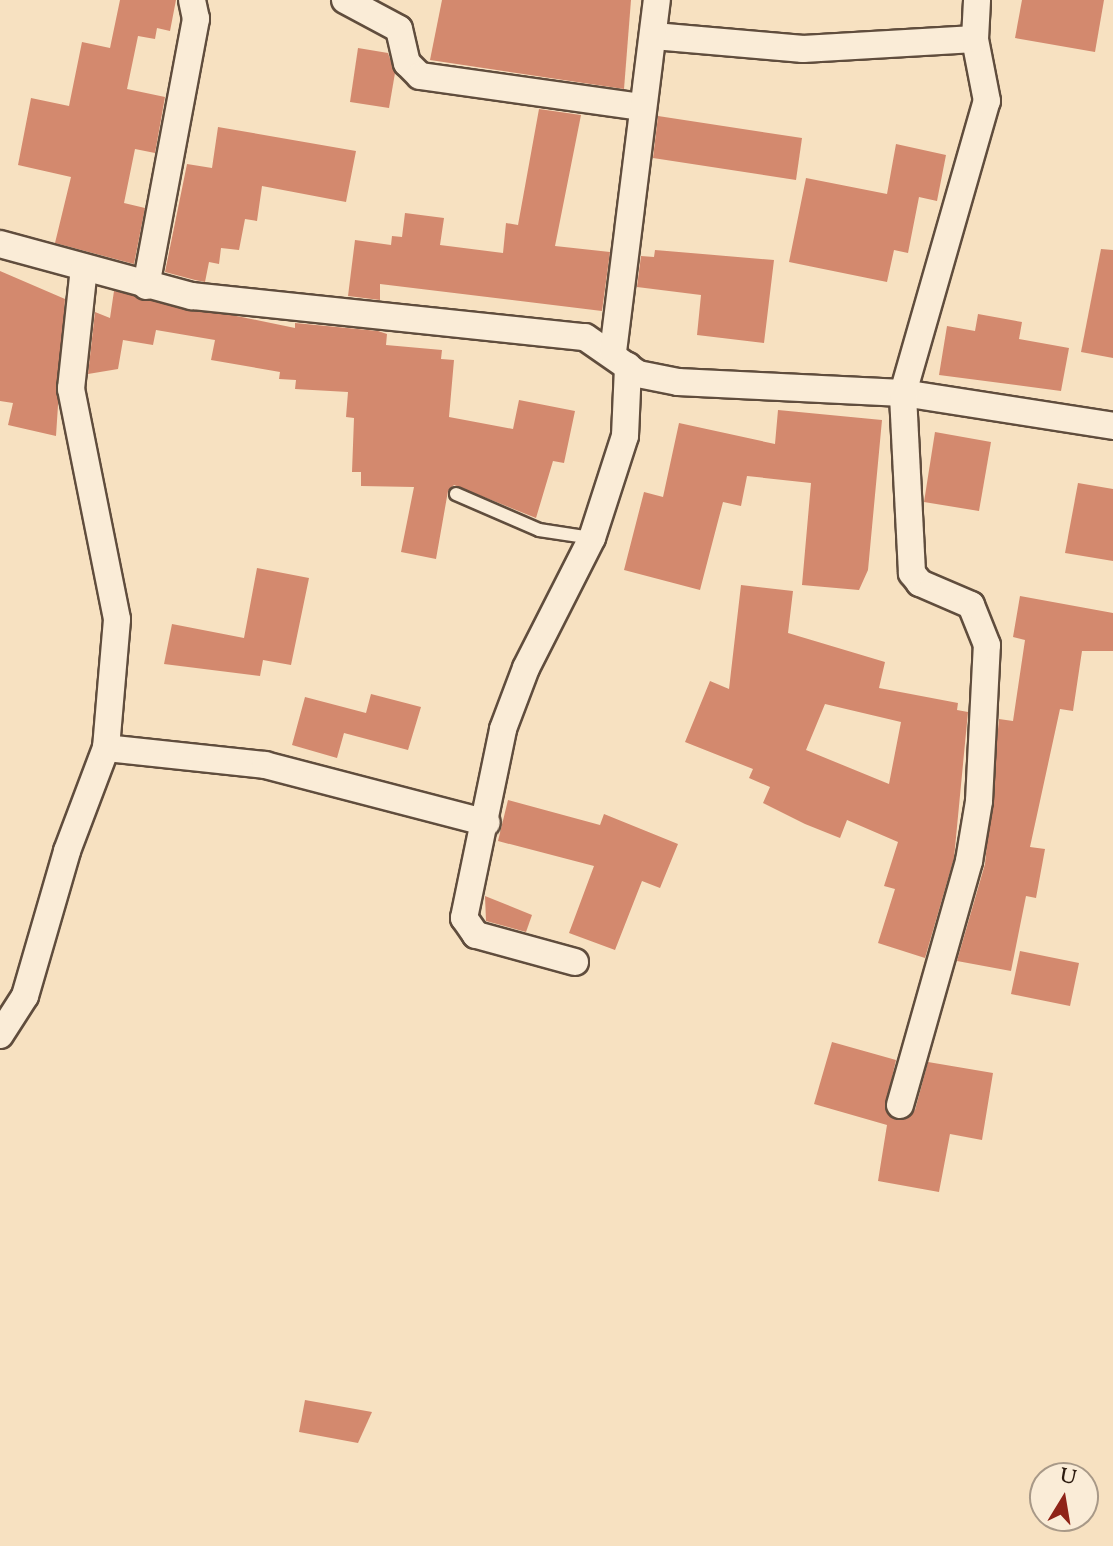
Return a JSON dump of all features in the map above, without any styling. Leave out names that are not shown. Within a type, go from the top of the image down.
[{"type":"street","points":[[146,286],[196,19],[192,0]]},
{"type":"street","points":[[345,0],[399,29],[407,63],[420,76],[640,107]]},
{"type":"street","points":[[575,962],[467,928],[486,823],[517,692],[592,538],[625,436],[621,359],[640,107],[654,36],[657,0]]},
{"type":"street","points":[[900,1105],[969,861],[988,645],[971,605],[920,583],[912,573],[903,393],[987,101],[975,39],[977,0]]},
{"type":"street","points":[[654,36],[803,49],[975,39]]},
{"type":"street","points":[[0,244],[146,286],[585,337],[621,359],[638,374],[678,382],[903,393],[1113,426]]},
{"type":"street","points":[[0,1035],[25,996],[67,851],[106,748],[117,619],[71,388],[84,268]]},
{"type":"street","points":[[106,748],[265,765],[486,823]]},
{"type":"lane","points":[[456,494],[539,530],[592,538]]},
{"type":"building","points":[[120,0],[176,0],[170,31],[157,28],[155,39],[138,36],[127,89],[165,97],[155,153],[135,149],[124,203],[145,208],[134,264],[55,243],[71,177],[18,165],[31,98],[69,106],[82,42],[110,48]]},
{"type":"building","points":[[442,0],[631,0],[624,89],[430,60]]},
{"type":"building","points":[[1022,0],[1104,0],[1095,52],[1015,38]]},
{"type":"building","points":[[358,48],[388,53],[395,73],[389,108],[350,102]]},
{"type":"building","points":[[539,109],[581,115],[555,246],[610,252],[602,311],[380,284],[380,300],[348,296],[355,240],[391,245],[392,236],[402,237],[405,213],[444,218],[440,245],[503,253],[506,223],[518,225]]},
{"type":"building","points":[[658,116],[802,138],[796,180],[653,158]]},
{"type":"building","points":[[218,127],[356,151],[346,202],[262,186],[257,221],[245,219],[239,250],[221,248],[219,264],[209,262],[205,282],[165,272],[187,164],[212,168]]},
{"type":"building","points":[[896,144],[946,155],[937,201],[919,197],[908,253],[894,250],[887,282],[789,262],[806,178],[887,194]]},
{"type":"building","points":[[1101,249],[1113,250],[1113,358],[1081,352]]},
{"type":"building","points":[[655,250],[774,260],[764,343],[697,335],[701,295],[637,287],[641,256],[654,257]]},
{"type":"building","points":[[0,271],[65,299],[56,436],[8,425],[13,403],[0,401]]},
{"type":"building","points":[[114,291],[295,328],[295,323],[378,331],[387,334],[386,345],[442,350],[441,359],[454,360],[449,417],[513,429],[519,400],[575,411],[564,463],[553,461],[536,518],[454,485],[448,491],[436,559],[401,552],[414,487],[361,486],[361,472],[352,472],[354,418],[346,417],[348,392],[295,389],[296,380],[279,379],[280,372],[211,360],[215,340],[156,330],[153,345],[123,340],[118,369],[88,374],[95,312],[110,318]]},
{"type":"building","points":[[978,314],[1022,322],[1019,339],[1069,348],[1061,391],[939,375],[947,326],[975,331]]},
{"type":"building","points":[[778,410],[882,420],[868,570],[859,590],[802,585],[811,483],[747,476],[741,506],[723,502],[700,590],[624,570],[644,492],[663,497],[679,423],[775,444]]},
{"type":"building","points":[[935,432],[991,442],[979,511],[924,502]]},
{"type":"building","points":[[1078,483],[1113,489],[1113,561],[1065,553]]},
{"type":"building","points":[[257,568],[309,578],[291,665],[263,660],[260,676],[164,664],[172,624],[244,638]]},
{"type":"building","points":[[741,585],[793,591],[788,633],[885,662],[879,688],[958,703],[957,710],[968,712],[954,858],[925,958],[878,943],[895,889],[884,886],[898,842],[847,820],[840,838],[805,824],[763,803],[770,787],[749,778],[753,769],[685,742],[710,681],[729,689]],"holes":[[[825,704],[901,722],[889,784],[806,750]]]},
{"type":"building","points":[[1020,596],[1113,613],[1113,651],[1082,651],[1073,711],[1060,709],[1030,847],[1045,849],[1036,898],[1026,896],[1011,971],[957,961],[985,864],[999,719],[1013,721],[1025,640],[1013,637]]},
{"type":"building","points":[[371,694],[421,707],[408,750],[344,733],[337,758],[292,745],[305,697],[366,713]]},
{"type":"building","points":[[508,800],[600,825],[604,814],[678,844],[660,888],[642,881],[615,950],[569,933],[594,866],[498,841]]},
{"type":"building","points":[[485,896],[532,915],[526,932],[486,921]]},
{"type":"building","points":[[1020,951],[1079,963],[1070,1006],[1011,994]]},
{"type":"building","points":[[832,1042],[896,1060],[885,1108],[896,1120],[915,1110],[928,1062],[993,1073],[982,1140],[950,1134],[939,1192],[878,1181],[887,1125],[814,1104]]},
{"type":"building","points":[[305,1400],[372,1412],[358,1443],[299,1432]]}]
